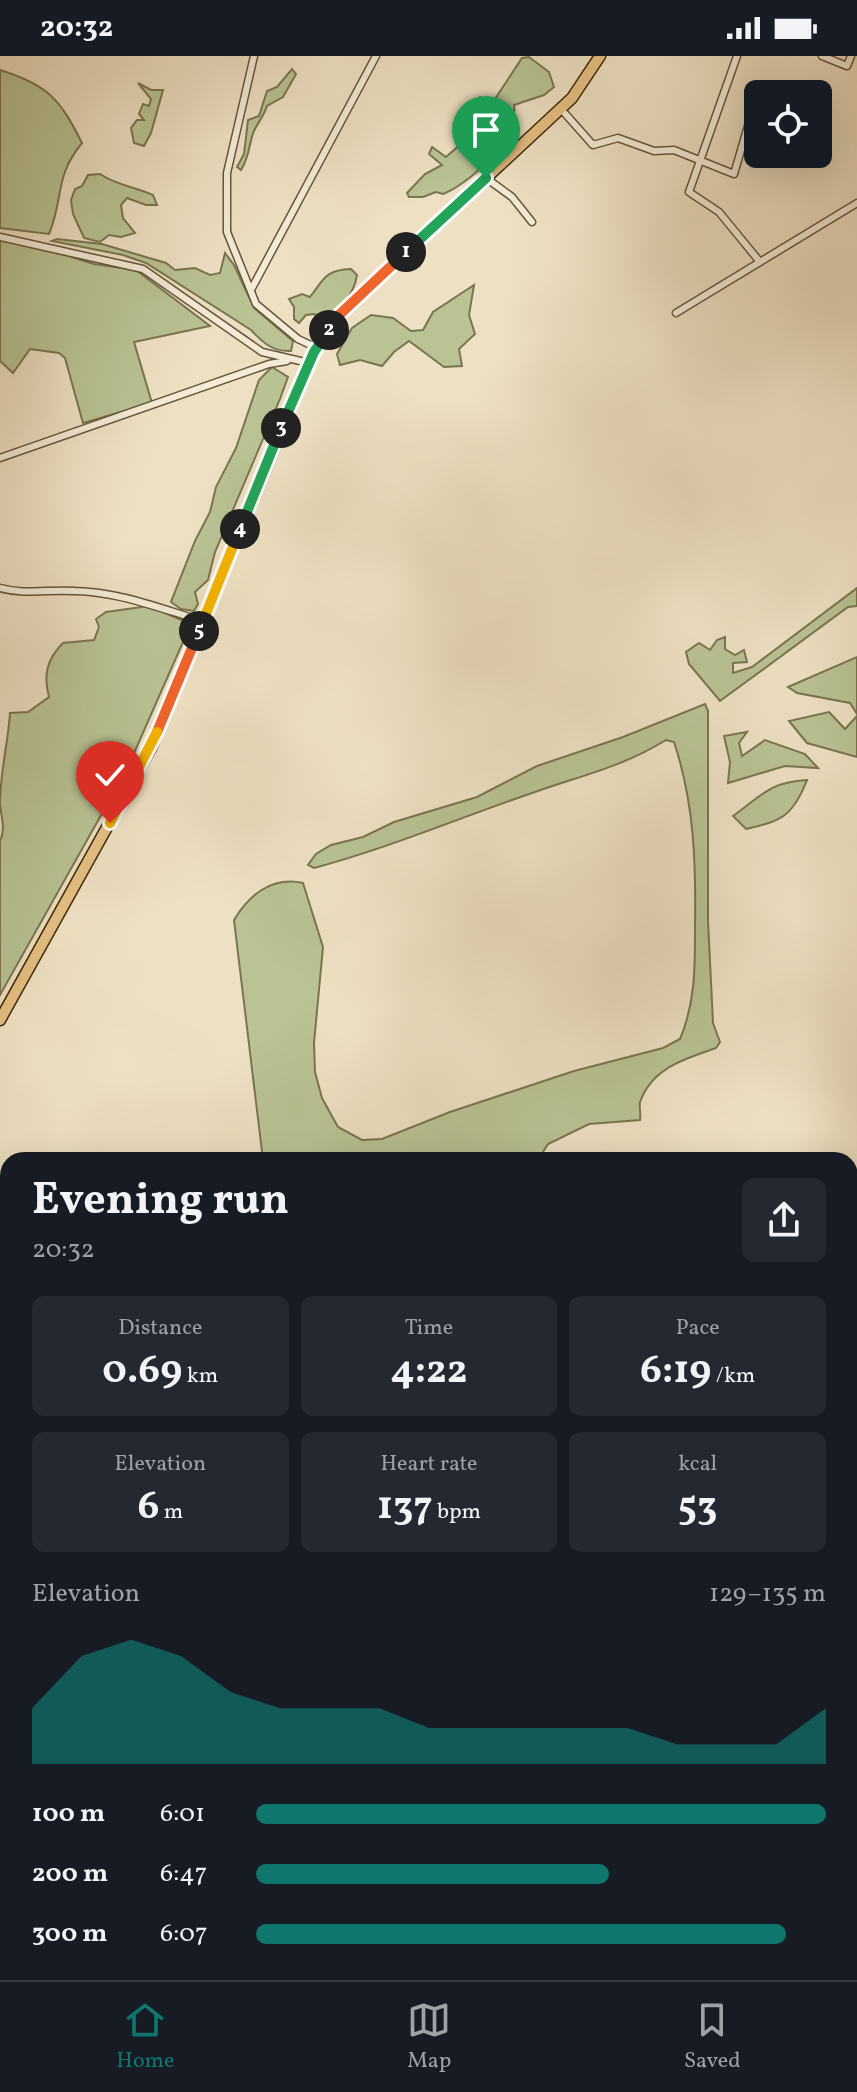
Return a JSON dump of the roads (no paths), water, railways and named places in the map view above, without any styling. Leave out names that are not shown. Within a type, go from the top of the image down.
[{"type":"main road","points":[[0,1020],[151,748],[317,348],[339,315],[561,109],[600,56]]},
{"type":"street","points":[[254,56],[233,141],[226,207],[227,232],[256,304],[270,318],[317,348]]},
{"type":"street","points":[[252,288],[376,56]]},
{"type":"street","points":[[737,56],[689,192],[719,212],[760,262]]},
{"type":"street","points":[[822,56],[847,66],[851,56]]},
{"type":"street","points":[[561,109],[593,145],[618,138],[654,151],[674,150],[734,174],[744,140]]},
{"type":"street","points":[[486,178],[512,197],[532,222]]},
{"type":"street","points":[[676,313],[857,203]]},
{"type":"street","points":[[0,237],[143,269],[262,352],[309,363]]},
{"type":"street","points":[[0,458],[269,364],[295,360]]},
{"type":"street","points":[[0,588],[16,593],[76,590],[152,603],[203,621]]}]
